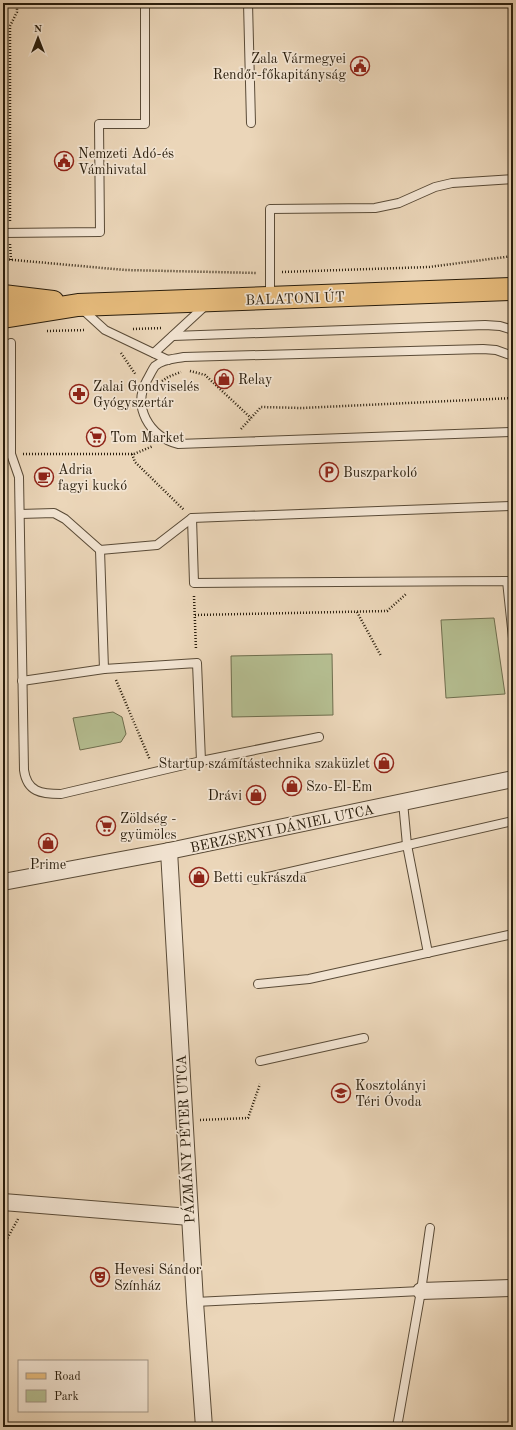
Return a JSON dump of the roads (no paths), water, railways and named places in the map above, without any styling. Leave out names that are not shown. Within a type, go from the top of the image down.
[{"type":"main road","name":"BALATONI ÚT","points":[[3,317],[78,306],[513,289]]},
{"type":"main road","name":"BALATONI ÚT","points":[[3,296],[78,306]]},
{"type":"street","name":"BERZSENYI DÁNIEL UTCA","points":[[3,882],[169,851],[513,779]]},
{"type":"street","name":"PÁZMÁNY PÉTER UTCA","points":[[169,851],[184,1121],[204,1427]]},
{"type":"street","points":[[3,1202],[190,1217]]},
{"type":"street","points":[[421,1291],[513,1288]]},
{"type":"lane","points":[[6,232],[100,232],[99,124],[145,124],[145,3]]},
{"type":"lane","points":[[248,3],[251,123]]},
{"type":"lane","points":[[270,299],[270,209],[375,208],[399,203],[435,187],[452,183],[513,180]]},
{"type":"lane","points":[[154,354],[209,301]]},
{"type":"lane","points":[[78,306],[104,330],[168,360]]},
{"type":"lane","points":[[173,336],[485,326],[500,326],[513,330]]},
{"type":"lane","points":[[11,343],[11,454],[19,477],[24,770],[25,778],[31,787],[47,794],[61,794],[155,773],[200,761],[318,737]]},
{"type":"lane","points":[[513,356],[496,350],[483,349],[184,357],[168,360],[154,367],[144,387],[142,400],[145,416],[154,431],[166,441],[178,444],[513,432]]},
{"type":"lane","points":[[100,550],[157,545],[192,518],[513,506]]},
{"type":"lane","points":[[20,514],[54,513],[65,519],[100,550],[108,669]]},
{"type":"lane","points":[[192,518],[194,584],[508,580],[513,638]]},
{"type":"lane","points":[[22,681],[108,669],[197,663],[200,761]]},
{"type":"lane","points":[[403,802],[407,845],[428,953]]},
{"type":"lane","points":[[255,880],[513,821]]},
{"type":"lane","points":[[258,984],[309,979],[513,934]]},
{"type":"lane","points":[[260,1061],[364,1038]]},
{"type":"lane","points":[[398,1427],[430,1228]]},
{"type":"lane","points":[[195,1302],[421,1291]]},
{"type":"place","name":"Zala Vármegyei Rendőr-főkapitányság","points":[[360,66]]},
{"type":"place","name":"Nemzeti Adó-és Vámhivatal","points":[[64,161]]},
{"type":"place","name":"Relay","points":[[224,379]]},
{"type":"place","name":"Zalai Gondviselés Gyógyszertár","points":[[79,394]]},
{"type":"place","name":"Tom Market","points":[[96,437]]},
{"type":"place","name":"Buszparkoló","points":[[329,472]]},
{"type":"place","name":"Adria fagyi kuckó","points":[[44,477]]},
{"type":"place","name":"Startup számítástechnika szaküzlet","points":[[384,763]]},
{"type":"place","name":"Szo-El-Em","points":[[292,786]]},
{"type":"place","name":"Drávi","points":[[256,795]]},
{"type":"place","name":"Zöldség - gyümölcs","points":[[106,826]]},
{"type":"place","name":"Prime","points":[[48,843]]},
{"type":"place","name":"Betti cukrászda","points":[[199,877]]},
{"type":"place","name":"Kosztolányi Téri Óvoda","points":[[341,1093]]},
{"type":"place","name":"Hevesi Sándor Színház","points":[[100,1277]]}]
